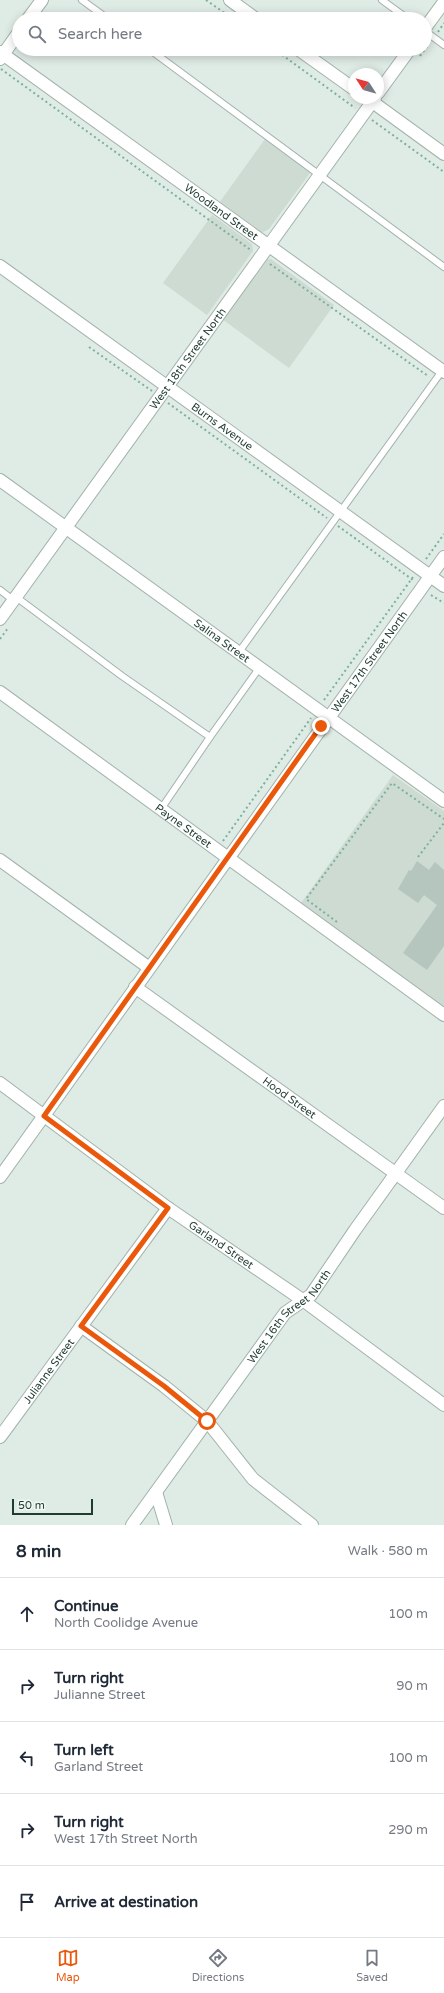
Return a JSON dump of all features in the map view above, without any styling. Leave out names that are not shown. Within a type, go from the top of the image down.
[{"type":"street","points":[[33,12],[42,0]]},
{"type":"street","points":[[230,0],[246,12]]},
{"type":"street","points":[[432,18],[444,2]]},
{"type":"street","points":[[1,55],[12,41]]},
{"type":"street","name":"Woodland Street","points":[[1,55],[269,245],[443,371]]},
{"type":"street","points":[[308,56],[348,85]]},
{"type":"street","name":"West 18th Street North","points":[[384,83],[405,56]]},
{"type":"street","name":"West 18th Street North","points":[[0,619],[369,104]]},
{"type":"street","points":[[381,104],[444,154]]},
{"type":"street","name":"Burns Avenue","points":[[0,266],[444,586]]},
{"type":"street","name":"Salina Street","points":[[0,480],[444,801]]},
{"type":"street","name":"West 17th Street North","points":[[0,1177],[328,716],[427,590],[430,576],[444,556]]},
{"type":"street","name":"Payne Street","points":[[0,692],[444,1015]]},
{"type":"street","points":[[0,860],[148,967]]},
{"type":"street","name":"Hood Street","points":[[135,987],[444,1208]]},
{"type":"street","name":"Garland Street","points":[[0,1083],[168,1208],[304,1300],[444,1405]]},
{"type":"street","name":"West 16th Street North","points":[[132,1525],[285,1312],[311,1295],[355,1230],[444,1106]]},
{"type":"street","name":"Julianne Street","points":[[0,1437],[168,1208]]},
{"type":"street","points":[[81,1326],[164,1386],[207,1421],[253,1478],[312,1525]]},
{"type":"street","points":[[156,1492],[166,1525]]},
{"type":"lane","points":[[82,0],[98,12]]},
{"type":"lane","points":[[382,0],[398,12]]},
{"type":"lane","points":[[432,36],[444,45]]},
{"type":"lane","points":[[159,56],[444,267]]},
{"type":"lane","points":[[239,652],[443,371]]},
{"type":"lane","points":[[0,590],[15,598],[122,676],[210,737]]},
{"type":"lane","points":[[161,809],[260,667]]},
{"type":"path","points":[[206,0],[223,12]]},
{"type":"path","points":[[0,69],[260,257],[435,381]]},
{"type":"path","points":[[89,347],[427,590]]},
{"type":"path","points":[[217,836],[223,841],[444,534]]},
{"type":"path","points":[[338,922],[306,899],[392,783],[444,819]]},
{"type":"path","points":[[418,857],[444,823]]},
{"type":"shaded area","points":[[265,139],[305,167],[310,173],[269,229],[263,232],[258,231],[219,203]]},
{"type":"shaded area","points":[[212,215],[252,244],[253,251],[207,315],[163,283]]},
{"type":"shaded area","points":[[268,259],[271,259],[334,305],[289,368],[222,319]]},
{"type":"shaded area","points":[[393,775],[444,811],[444,1008],[301,903]]},
{"type":"building","points":[[417,861],[429,870],[435,862],[444,870],[444,946],[427,970],[403,953],[437,905],[424,895],[418,903],[398,889],[409,870],[411,871]]},
{"type":"route","points":[[207,1421],[164,1386],[81,1326],[168,1208],[44,1116],[148,967],[321,726]]}]
